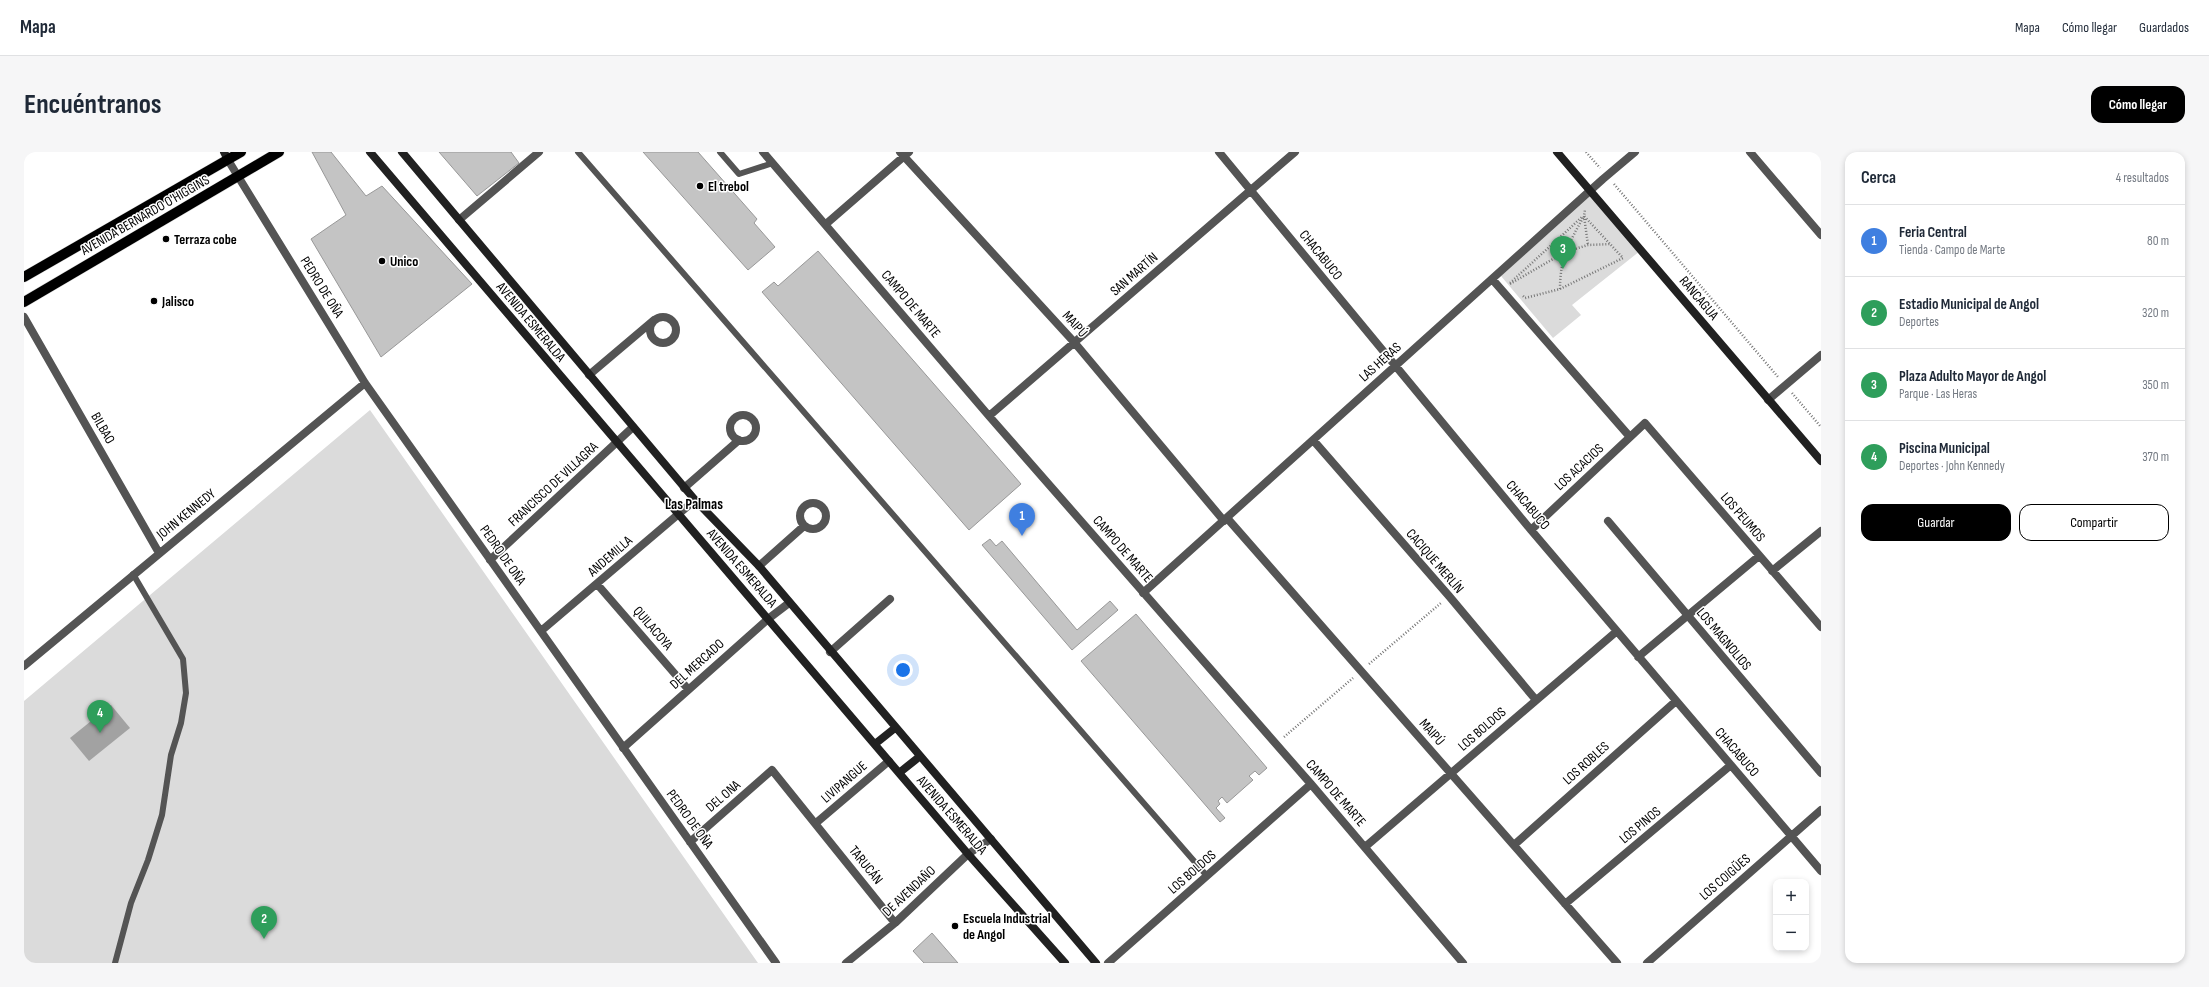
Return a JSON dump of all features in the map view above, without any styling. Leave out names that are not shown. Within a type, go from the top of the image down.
[{"type":"main road","name":"AVENIDA BERNARDO O'HIGGINS","points":[[24,277],[226,156],[241,152]]},
{"type":"main road","name":"AVENIDA BERNARDO O'HIGGINS","points":[[24,302],[279,152]]},
{"type":"street","name":"AVENIDA ESMERALDA","points":[[370,152],[968,854],[1065,963]]},
{"type":"street","name":"AVENIDA ESMERALDA","points":[[402,152],[684,488],[759,566],[919,757],[1096,963]]},
{"type":"street","points":[[459,220],[539,152]]},
{"type":"street","name":"CAMPO DE MARTE","points":[[763,152],[989,416],[1311,784],[1463,963]]},
{"type":"street","name":"CHACABUCO","points":[[1219,152],[1531,530],[1821,871]]},
{"type":"street","name":"SAN MARTÍN","points":[[989,416],[1295,152]]},
{"type":"street","name":"RANCAGUA","points":[[1557,152],[1821,461]]},
{"type":"street","name":"LAS HERAS","points":[[1143,593],[1590,190],[1635,152]]},
{"type":"street","points":[[1750,152],[1821,235]]},
{"type":"street","points":[[826,224],[904,154]]},
{"type":"street","name":"MAIPÚ","points":[[904,154],[1074,342],[1225,519],[1451,773],[1617,963]]},
{"type":"street","name":"PEDRO DE OÑA","points":[[226,156],[365,383],[776,963]]},
{"type":"street","points":[[1492,279],[1630,437]]},
{"type":"street","name":"BILBAO","points":[[24,317],[159,552]]},
{"type":"street","points":[[589,375],[654,320]]},
{"type":"street","points":[[1768,400],[1821,355]]},
{"type":"street","name":"JOHN KENNEDY","points":[[24,666],[159,552],[365,383]]},
{"type":"street","name":"LOS ACACIOS","points":[[1531,530],[1645,423]]},
{"type":"street","name":"LOS PEUMOS","points":[[1645,423],[1821,627]]},
{"type":"street","name":"FRANCISCO DE VILLAGRA","points":[[490,560],[633,427]]},
{"type":"street","points":[[684,488],[739,440]]},
{"type":"street","name":"CACIQUE MERLÍN","points":[[1313,440],[1449,596],[1536,700]]},
{"type":"street","name":"ANDEMILLA","points":[[541,631],[695,500]]},
{"type":"street","name":"LOS MAGNOLIOS","points":[[1608,521],[1821,773]]},
{"type":"street","points":[[759,566],[804,526]]},
{"type":"street","points":[[1772,571],[1821,531]]},
{"type":"street","points":[[1638,657],[1688,617],[1759,556]]},
{"type":"street","name":"QUILACOYA","points":[[597,584],[688,689]]},
{"type":"street","points":[[830,652],[890,599]]},
{"type":"street","name":"DEL MERCADO","points":[[623,748],[768,619],[789,603]]},
{"type":"street","name":"LOS BOLDOS","points":[[1365,847],[1617,631]]},
{"type":"street","name":"LOS ROBLES","points":[[1514,845],[1676,701]]},
{"type":"street","points":[[875,744],[895,728]]},
{"type":"street","points":[[899,773],[919,757]]},
{"type":"street","name":"LIVIPANGUE","points":[[816,823],[889,761]]},
{"type":"street","name":"LOS PINOS","points":[[1565,904],[1731,765]]},
{"type":"street","name":"DEL ONA","points":[[690,842],[772,770]]},
{"type":"street","name":"TARUCÁN","points":[[772,770],[895,923]]},
{"type":"street","name":"LOS BOLDOS","points":[[1108,963],[1311,784]]},
{"type":"street","name":"LOS COIGÜES","points":[[1647,963],[1821,810]]},
{"type":"street","name":"DE AVENDAÑO","points":[[846,963],[895,923],[968,854],[991,839]]},
{"type":"lane","points":[[578,152],[1207,876]]},
{"type":"lane","points":[[720,152],[739,174],[773,163]]},
{"type":"lane","points":[[115,963],[131,903],[148,860],[162,815],[171,755],[181,722],[186,693],[182,659],[133,574]]},
{"type":"path","points":[[1586,152],[1821,427]]},
{"type":"path","points":[[1560,289],[1560,269],[1565,252],[1584,216],[1590,190]]},
{"type":"path","points":[[1525,298],[1560,289],[1623,258],[1584,216]]},
{"type":"path","points":[[1584,216],[1588,245]]},
{"type":"path","points":[[1584,216],[1506,287],[1565,252],[1588,245],[1611,244]]},
{"type":"shaded area","points":[[1591,193],[1640,251],[1572,305],[1581,315],[1553,338],[1501,276]]},
{"type":"shaded area","points":[[370,410],[758,963],[24,963],[24,701]]},
{"type":"shaded area","points":[[111,705],[130,728],[89,761],[70,738]]},
{"type":"building","points":[[312,152],[331,152],[366,196],[382,186],[472,284],[381,357],[311,239],[346,215]]},
{"type":"building","points":[[439,152],[511,152],[519,163],[477,196]]},
{"type":"building","name":"El trebol","points":[[643,152],[698,152],[757,219],[754,223],[775,247],[748,270]]},
{"type":"building","points":[[818,251],[1021,484],[969,530],[762,292],[774,282],[778,286]]},
{"type":"building","points":[[990,539],[996,546],[1002,541],[1077,630],[1110,601],[1118,610],[1072,650],[982,545]]},
{"type":"building","points":[[1136,614],[1267,768],[1259,775],[1255,771],[1249,776],[1253,780],[1227,803],[1222,797],[1218,801],[1220,804],[1216,808],[1225,818],[1220,822],[1081,661]]},
{"type":"building","points":[[932,933],[958,963],[924,963],[913,951]]},
{"type":"place","name":"El trebol","points":[[700,186]]},
{"type":"place","name":"Terraza cobe","points":[[166,239]]},
{"type":"place","name":"Unico","points":[[382,261]]},
{"type":"place","name":"Plaza Adulto Mayor de Angol","points":[[1563,269]]},
{"type":"place","name":"Jalisco","points":[[154,301]]},
{"type":"place","name":"Feria Central","points":[[1022,536]]},
{"type":"place","name":"Piscina Municipal","points":[[100,733]]},
{"type":"place","name":"Escuela Industrial de Angol","points":[[955,926]]},
{"type":"place","name":"Estadio Municipal de Angol","points":[[264,939]]},
{"type":"district","name":"Las Palmas","points":[[694,504]]}]
